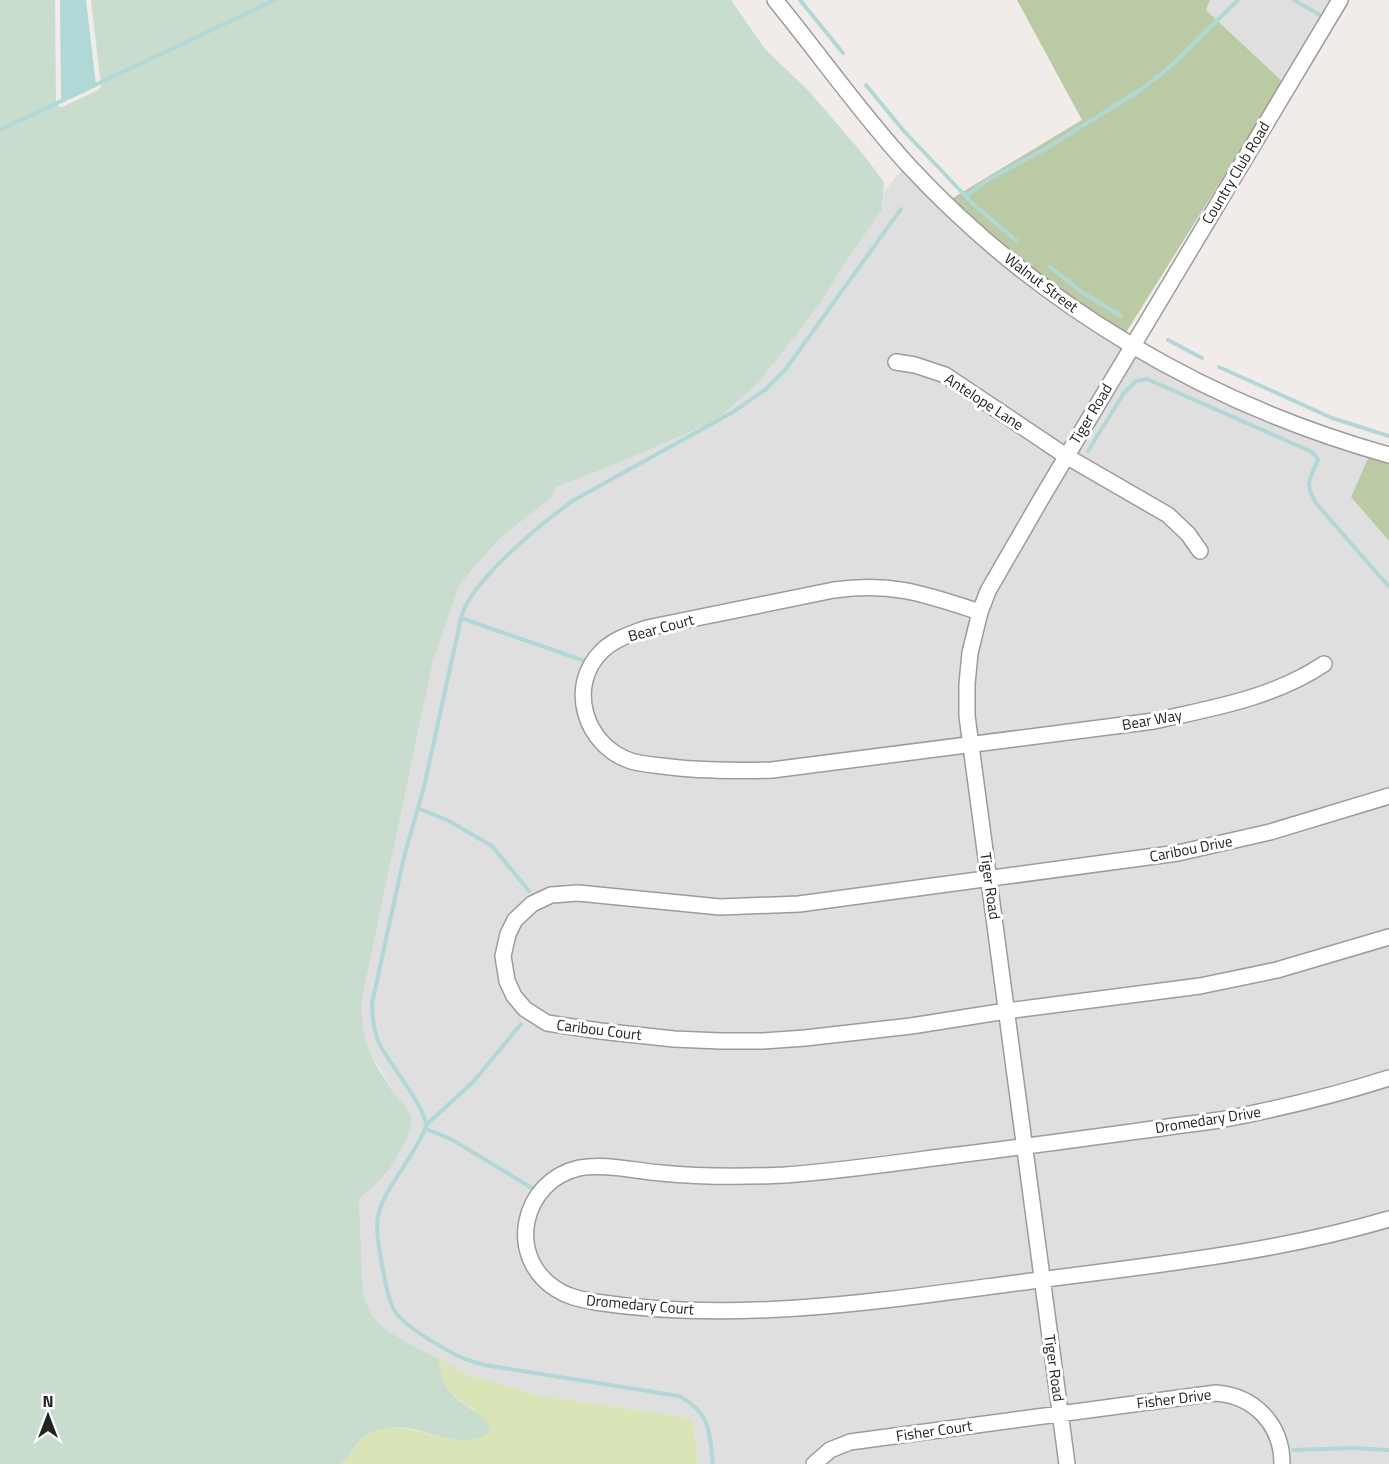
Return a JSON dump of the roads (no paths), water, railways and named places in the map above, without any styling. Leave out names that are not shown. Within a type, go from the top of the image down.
[{"type":"street","name":"Walnut Street","points":[[775,0],[880,133],[939,197],[996,249],[1048,291],[1132,346],[1194,380],[1267,414],[1323,435],[1389,455]]},
{"type":"street","name":"Country Club Road","points":[[1132,346],[1341,0]]},
{"type":"street","name":"Tiger Road","points":[[1067,1464],[967,716],[967,684],[970,653],[980,612],[988,591],[1132,346]]},
{"type":"street","name":"Antelope Lane","points":[[896,362],[915,365],[945,375],[1066,456],[1168,515],[1188,534],[1200,551]]},
{"type":"street","name":"Bear Court","points":[[971,746],[772,770],[731,771],[680,768],[630,761],[607,748],[590,727],[583,696],[588,672],[601,651],[624,637],[647,628],[854,587],[915,591],[980,612]]},
{"type":"street","name":"Bear Way","points":[[971,746],[1154,721],[1211,709],[1267,693],[1301,678],[1324,663]]},
{"type":"street","name":"Caribou Drive","points":[[989,879],[1178,853],[1212,846],[1270,832],[1389,796]]},
{"type":"street","name":"Caribou Court","points":[[989,879],[810,903],[762,907],[676,904],[578,893],[551,896],[532,904],[515,920],[504,948],[504,972],[510,989],[519,1003],[531,1015],[547,1023],[674,1039],[721,1041],[805,1038],[911,1026],[1006,1011]]},
{"type":"street","points":[[1006,1011],[1200,986],[1277,970],[1389,937]]},
{"type":"street","name":"Dromedary Drive","points":[[1025,1146],[1220,1120],[1346,1092],[1389,1078]]},
{"type":"street","name":"Dromedary Court","points":[[1025,1146],[843,1170],[777,1175],[702,1176],[598,1166],[575,1169],[559,1174],[542,1190],[530,1210],[526,1226],[526,1242],[530,1257],[538,1271],[555,1288],[577,1299],[643,1307],[709,1311],[807,1309],[1042,1279]]},
{"type":"street","points":[[1042,1279],[1242,1253],[1314,1239],[1389,1219]]},
{"type":"street","name":"Fisher Drive","points":[[1060,1414],[1208,1394],[1224,1394],[1247,1401],[1266,1416],[1278,1436],[1282,1449],[1282,1464]]},
{"type":"street","name":"Fisher Court","points":[[814,1464],[830,1450],[850,1442],[1060,1414]]},
{"type":"water","points":[[60,0],[86,0],[96,85],[61,101]]},
{"type":"waterway","points":[[0,130],[275,0]]},
{"type":"waterway","points":[[800,0],[843,53]]},
{"type":"waterway","points":[[966,196],[988,180],[1045,149],[1142,89],[1172,65],[1238,0]]},
{"type":"waterway","points":[[1294,0],[1320,15]]},
{"type":"waterway","points":[[866,85],[903,130],[974,205],[1017,241]]},
{"type":"waterway","points":[[713,1464],[709,1432],[703,1416],[679,1396],[484,1365],[442,1347],[422,1335],[397,1315],[386,1284],[378,1242],[377,1220],[385,1197],[420,1140],[426,1126],[415,1098],[379,1042],[374,1026],[372,1003],[404,857],[424,787],[461,618],[467,603],[478,587],[509,554],[574,500],[733,412],[766,389],[785,370],[901,209]]},
{"type":"waterway","points":[[1050,267],[1083,293],[1121,316]]},
{"type":"waterway","points":[[1168,340],[1202,358]]},
{"type":"waterway","points":[[1219,367],[1332,418],[1389,436]]},
{"type":"waterway","points":[[1088,451],[1124,393],[1136,381],[1147,379],[1312,452],[1318,459],[1309,481],[1312,496],[1389,587]]},
{"type":"waterway","points":[[461,618],[582,660]]},
{"type":"waterway","points":[[418,808],[449,821],[492,846],[529,891]]},
{"type":"waterway","points":[[427,1124],[473,1082],[521,1024]]},
{"type":"waterway","points":[[426,1129],[451,1139],[532,1188]]},
{"type":"waterway","points":[[1293,1450],[1352,1448],[1389,1450]]}]
